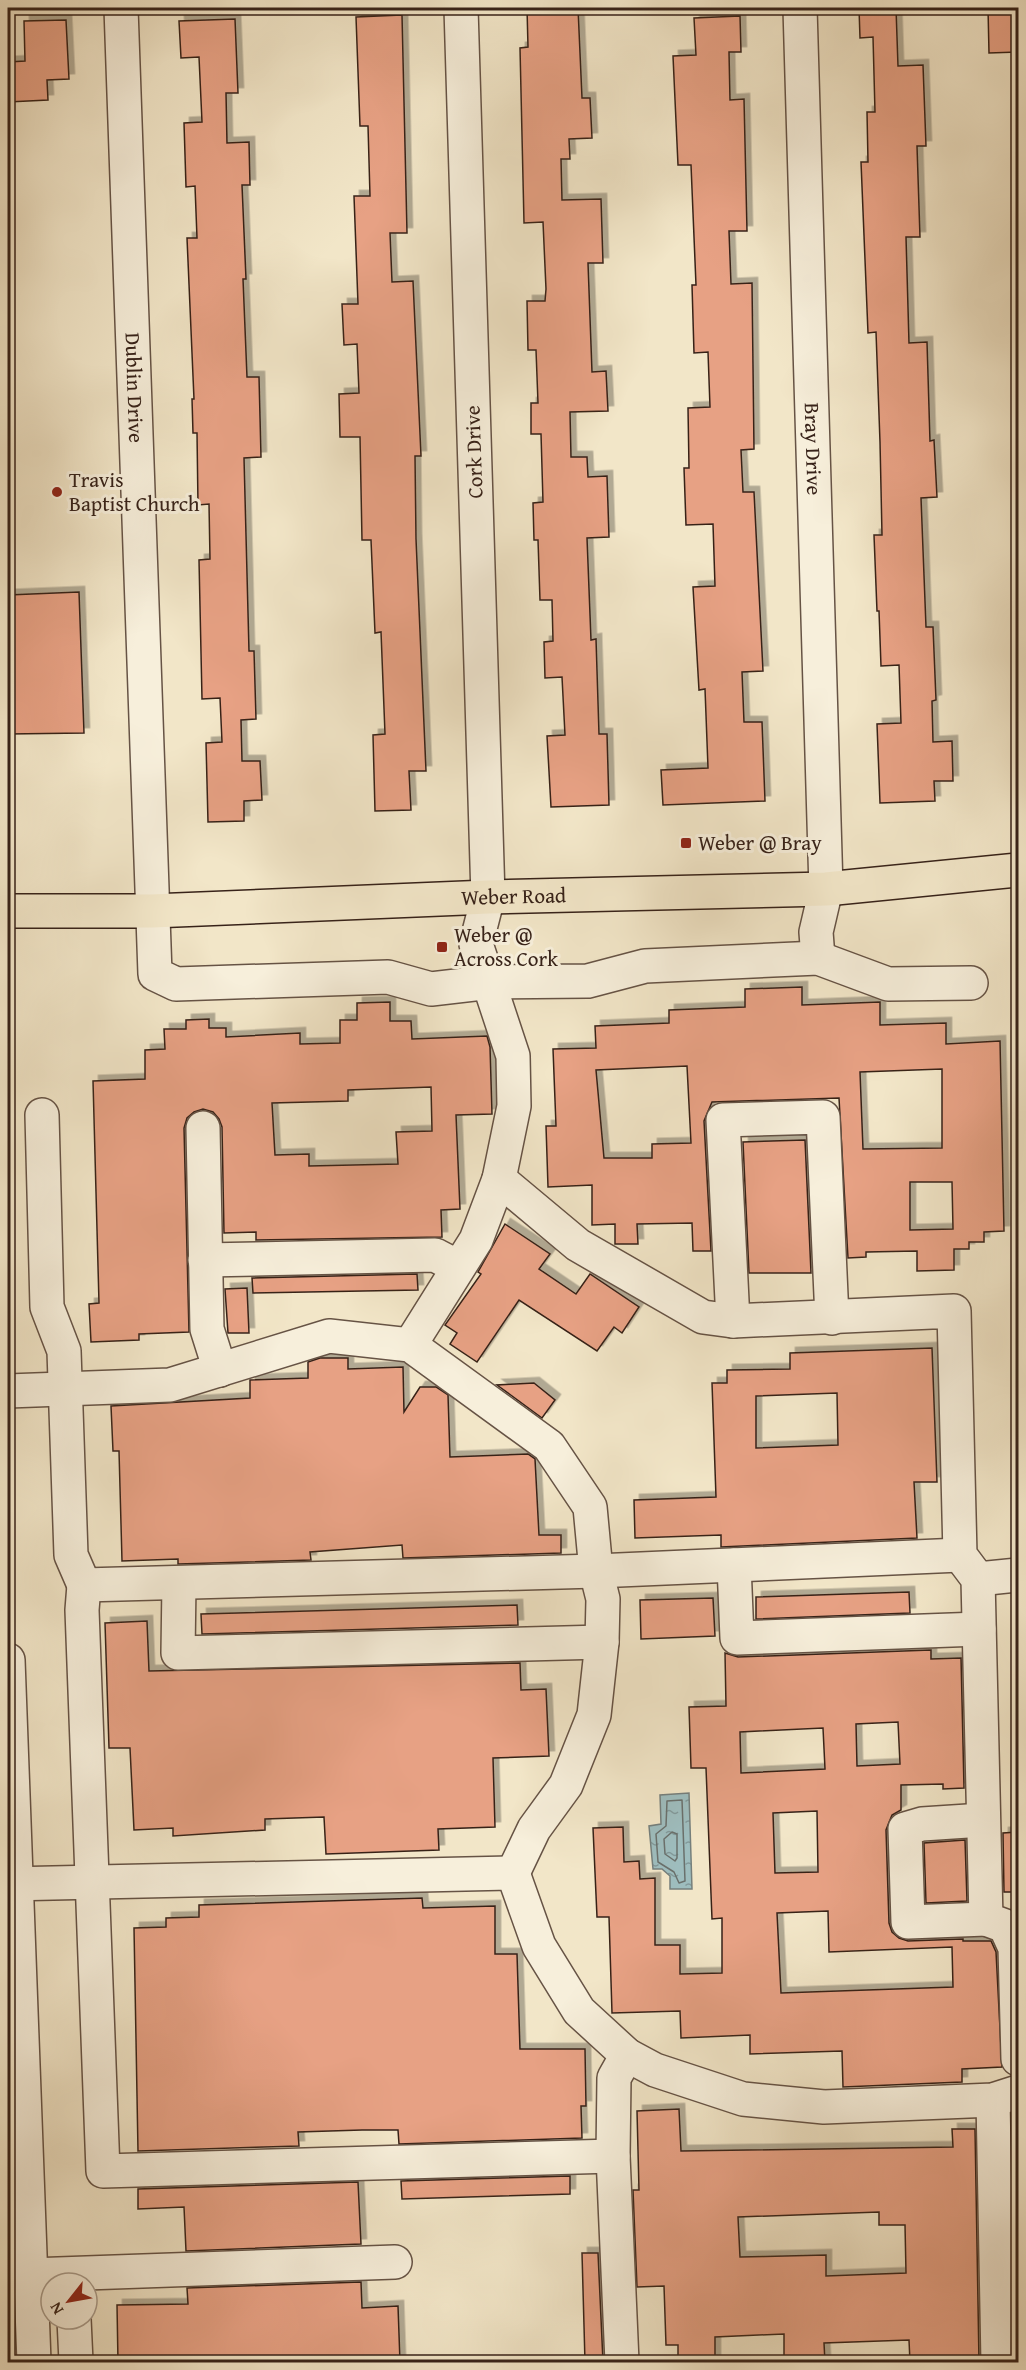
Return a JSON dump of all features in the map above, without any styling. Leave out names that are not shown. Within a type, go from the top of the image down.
[{"type":"main road","name":"Weber Road","points":[[8,911],[152,911],[488,897],[826,889],[1018,870]]},
{"type":"street","name":"Dublin Drive","points":[[121,8],[155,974],[176,984],[388,977],[431,989],[491,982]]},
{"type":"street","name":"Cork Drive","points":[[410,1345],[476,1240],[499,1179],[514,1106],[513,1056],[491,982],[476,944],[488,897],[461,8]]},
{"type":"street","name":"Bray Drive","points":[[800,8],[826,889],[816,932],[818,958]]},
{"type":"street","points":[[491,982],[588,981],[645,966],[818,958],[888,984],[971,983]]},
{"type":"street","points":[[42,1115],[47,1307],[64,1351],[71,1555],[84,1585],[82,1610],[90,1882],[103,2171],[613,2156]]},
{"type":"street","points":[[733,1321],[723,1120],[823,1117],[832,1318]]},
{"type":"street","points":[[202,1128],[207,1329],[220,1370]]},
{"type":"street","points":[[499,1179],[578,1245],[703,1317],[733,1321],[954,1311],[969,1567],[979,1629],[986,1919]]},
{"type":"street","points":[[206,1260],[435,1255],[458,1267]]},
{"type":"street","points":[[8,1391],[170,1385],[329,1336],[410,1345],[549,1446],[590,1507],[596,1571],[603,1599],[602,1642],[594,1715],[566,1785],[534,1829],[513,1873],[540,1946],[579,2012],[627,2055],[655,2070],[743,2099],[824,2107],[1006,2096],[998,2362]]},
{"type":"street","points":[[84,1585],[734,1565],[969,1567],[1018,1575]]},
{"type":"street","points":[[734,1565],[736,1638],[979,1629]]},
{"type":"street","points":[[179,1583],[178,1653],[602,1642]]},
{"type":"street","points":[[8,1660],[11,1884],[34,2362]]},
{"type":"street","points":[[983,1820],[922,1824],[905,1829],[908,1922],[986,1919],[1005,1926],[1015,1948],[1018,2060]]},
{"type":"street","points":[[11,1884],[513,1873]]},
{"type":"street","points":[[622,2362],[613,2156],[614,2078],[627,2055]]},
{"type":"street","points":[[99,2277],[395,2262]]},
{"type":"street","points":[[30,2275],[39,2276]]},
{"type":"street","points":[[75,2331],[76,2362]]},
{"type":"water","points":[[689,1793],[692,1889],[670,1889],[670,1876],[662,1869],[653,1869],[649,1826],[661,1824],[660,1795]]},
{"type":"building","points":[[527,8],[578,8],[582,98],[590,98],[592,138],[569,139],[570,159],[561,159],[562,200],[601,199],[603,263],[588,263],[592,372],[606,371],[608,411],[570,412],[571,457],[587,457],[588,477],[607,476],[609,537],[587,538],[591,640],[596,639],[599,734],[607,734],[609,805],[551,807],[547,736],[565,735],[562,677],[545,678],[544,642],[553,641],[552,600],[540,600],[538,540],[534,540],[533,503],[543,502],[541,434],[531,434],[531,403],[538,403],[536,350],[528,350],[527,301],[545,301],[546,289],[543,222],[524,223],[520,48],[528,47]]},
{"type":"building","points":[[859,8],[896,8],[898,66],[923,65],[926,146],[917,146],[920,237],[906,237],[909,343],[927,342],[930,441],[934,440],[937,497],[921,498],[926,627],[933,627],[936,700],[932,701],[933,742],[952,741],[953,781],[934,781],[935,801],[880,803],[877,724],[901,723],[899,665],[881,666],[879,611],[877,611],[874,535],[882,535],[880,442],[876,332],[868,333],[861,162],[868,162],[867,112],[875,112],[873,37],[860,38]]},
{"type":"building","points":[[988,8],[1018,8],[1018,52],[989,53]]},
{"type":"building","points":[[402,15],[407,233],[390,233],[392,282],[413,281],[421,456],[415,456],[416,539],[426,771],[409,771],[411,810],[375,811],[373,735],[385,734],[381,632],[375,633],[371,540],[362,540],[360,437],[340,437],[339,394],[359,393],[357,344],[344,345],[342,304],[358,304],[354,196],[370,196],[368,126],[360,126],[356,17]]},
{"type":"building","points":[[740,16],[741,52],[729,52],[730,100],[744,99],[747,231],[729,231],[731,284],[752,283],[754,449],[741,450],[743,492],[754,492],[763,671],[742,672],[744,722],[762,722],[765,801],[663,805],[661,770],[708,768],[705,689],[699,690],[693,587],[715,586],[713,524],[686,525],[684,468],[689,468],[688,408],[710,407],[708,352],[694,353],[692,285],[696,285],[691,165],[678,165],[673,56],[696,55],[694,18]]},
{"type":"building","points":[[235,19],[238,93],[226,93],[227,143],[249,142],[250,185],[242,185],[246,279],[243,279],[247,377],[259,377],[261,457],[244,458],[249,651],[254,651],[256,719],[241,720],[242,761],[260,761],[262,800],[244,801],[244,821],[208,822],[206,743],[222,742],[220,698],[202,699],[199,560],[210,559],[209,504],[198,505],[197,433],[193,433],[192,399],[194,399],[187,238],[197,238],[195,186],[186,187],[184,123],[202,122],[199,57],[181,58],[179,21]]},
{"type":"building","points":[[66,20],[69,79],[47,80],[48,100],[8,102],[8,62],[25,61],[24,21]]},
{"type":"building","points":[[79,592],[84,733],[8,734],[8,595]]},
{"type":"building","points":[[802,987],[802,1005],[880,1002],[880,1025],[946,1023],[946,1044],[1000,1041],[1004,1231],[984,1232],[984,1242],[969,1242],[969,1249],[954,1249],[954,1270],[917,1271],[917,1251],[866,1252],[866,1257],[848,1258],[839,1098],[712,1102],[704,1121],[711,1251],[693,1251],[692,1223],[637,1224],[638,1244],[615,1244],[615,1224],[592,1225],[592,1185],[548,1187],[546,1126],[556,1126],[553,1049],[596,1048],[595,1026],[669,1023],[669,1010],[745,1007],[745,989]],"holes":[[[687,1066],[691,1143],[652,1144],[652,1158],[604,1158],[596,1070]],[[942,1069],[942,1148],[863,1149],[860,1072]],[[910,1182],[952,1182],[953,1229],[910,1230]]]},
{"type":"building","points":[[390,1002],[390,1021],[411,1021],[412,1039],[487,1036],[490,1047],[492,1114],[456,1115],[460,1209],[441,1210],[442,1237],[256,1240],[256,1232],[224,1233],[222,1127],[213,1112],[203,1109],[187,1118],[184,1128],[189,1332],[139,1334],[139,1340],[91,1342],[89,1304],[99,1303],[93,1081],[145,1079],[145,1050],[165,1049],[164,1029],[186,1029],[186,1020],[209,1019],[209,1028],[226,1028],[226,1037],[300,1033],[300,1044],[340,1043],[340,1020],[357,1020],[357,1003]],"holes":[[[431,1087],[432,1131],[396,1132],[398,1164],[309,1166],[309,1154],[275,1155],[272,1103],[348,1101],[348,1090]]]},
{"type":"building","points":[[805,1140],[811,1273],[749,1273],[743,1142]]},
{"type":"building","points":[[505,1224],[550,1254],[539,1269],[576,1294],[590,1274],[639,1307],[622,1333],[614,1327],[597,1351],[519,1300],[477,1362],[450,1344],[457,1333],[445,1325],[481,1274],[478,1272]]},
{"type":"building","points":[[417,1274],[418,1290],[253,1293],[252,1278]]},
{"type":"building","points":[[247,1288],[249,1333],[228,1333],[225,1289]]},
{"type":"building","points":[[932,1348],[937,1482],[914,1482],[917,1538],[721,1547],[721,1535],[635,1538],[634,1500],[716,1497],[712,1383],[727,1383],[727,1370],[790,1369],[790,1353]],"holes":[[[837,1393],[838,1445],[756,1448],[756,1396]]]},
{"type":"building","points":[[320,1358],[348,1358],[348,1369],[403,1367],[404,1412],[420,1387],[436,1387],[448,1395],[450,1457],[528,1454],[535,1459],[539,1535],[561,1535],[561,1553],[403,1558],[402,1545],[310,1552],[311,1560],[178,1564],[178,1559],[122,1561],[119,1451],[113,1451],[111,1406],[250,1398],[250,1380],[308,1378],[308,1362]]},
{"type":"building","points":[[534,1383],[555,1400],[542,1418],[497,1385]]},
{"type":"building","points":[[909,1592],[910,1613],[756,1619],[756,1597]]},
{"type":"building","points":[[713,1598],[715,1636],[641,1639],[640,1600]]},
{"type":"building","points":[[517,1605],[518,1625],[202,1634],[201,1614]]},
{"type":"building","points":[[147,1621],[149,1671],[520,1663],[521,1690],[546,1689],[549,1756],[493,1758],[495,1827],[438,1829],[439,1850],[326,1854],[324,1817],[265,1819],[265,1830],[173,1836],[173,1828],[134,1830],[130,1748],[109,1748],[105,1623]]},
{"type":"building","points":[[931,1650],[931,1659],[961,1658],[964,1788],[943,1789],[943,1784],[901,1785],[901,1810],[892,1815],[886,1830],[889,1923],[892,1932],[908,1941],[963,1939],[963,1941],[991,1941],[996,1952],[1002,2067],[962,2069],[962,2082],[843,2087],[842,2051],[750,2054],[750,2035],[681,2038],[680,2011],[612,2013],[609,1917],[597,1917],[593,1828],[623,1827],[624,1862],[639,1861],[640,1879],[655,1878],[655,1945],[680,1945],[680,1974],[722,1973],[722,1918],[712,1919],[706,1768],[691,1768],[689,1707],[726,1706],[725,1653],[738,1657]],"holes":[[[898,1722],[900,1764],[857,1766],[856,1724]],[[823,1728],[825,1769],[741,1773],[740,1732]],[[817,1811],[818,1872],[775,1873],[773,1813]],[[828,1911],[829,1952],[952,1947],[953,1987],[781,1993],[777,1913]]]},
{"type":"building","points":[[1018,1832],[1018,1892],[1004,1892],[1003,1833]]},
{"type":"building","points":[[965,1840],[967,1901],[926,1903],[924,1843]]},
{"type":"building","points":[[422,1898],[423,1908],[495,1906],[495,1954],[517,1954],[520,2049],[585,2049],[586,2106],[581,2106],[582,2138],[399,2144],[398,2130],[362,2130],[298,2132],[299,2146],[138,2151],[134,1928],[166,1927],[166,1918],[199,1917],[199,1905]]},
{"type":"building","points":[[679,2109],[681,2151],[953,2147],[952,2129],[975,2129],[979,2362],[910,2362],[909,2340],[824,2343],[825,2362],[784,2362],[784,2334],[715,2337],[715,2362],[678,2362],[678,2345],[666,2345],[664,2286],[637,2287],[633,2190],[639,2190],[637,2111]],"holes":[[[879,2212],[879,2225],[905,2225],[906,2273],[826,2276],[826,2255],[740,2257],[738,2217]]]},
{"type":"building","points":[[1012,2133],[1018,2133],[1018,2362],[1017,2362]]},
{"type":"building","points":[[570,2176],[570,2194],[402,2199],[401,2181]]},
{"type":"building","points":[[358,2182],[361,2244],[186,2251],[184,2207],[138,2209],[138,2189]]},
{"type":"building","points":[[582,2253],[598,2253],[603,2362],[585,2362]]},
{"type":"building","points":[[361,2282],[362,2308],[398,2306],[400,2362],[118,2362],[117,2305],[188,2304],[187,2288]]},
{"type":"place","name":"Travis Baptist Church","points":[[57,492]]},
{"type":"place","name":"Weber @ Bray","points":[[686,843]]},
{"type":"place","name":"Weber @ Across Cork","points":[[442,947]]}]
